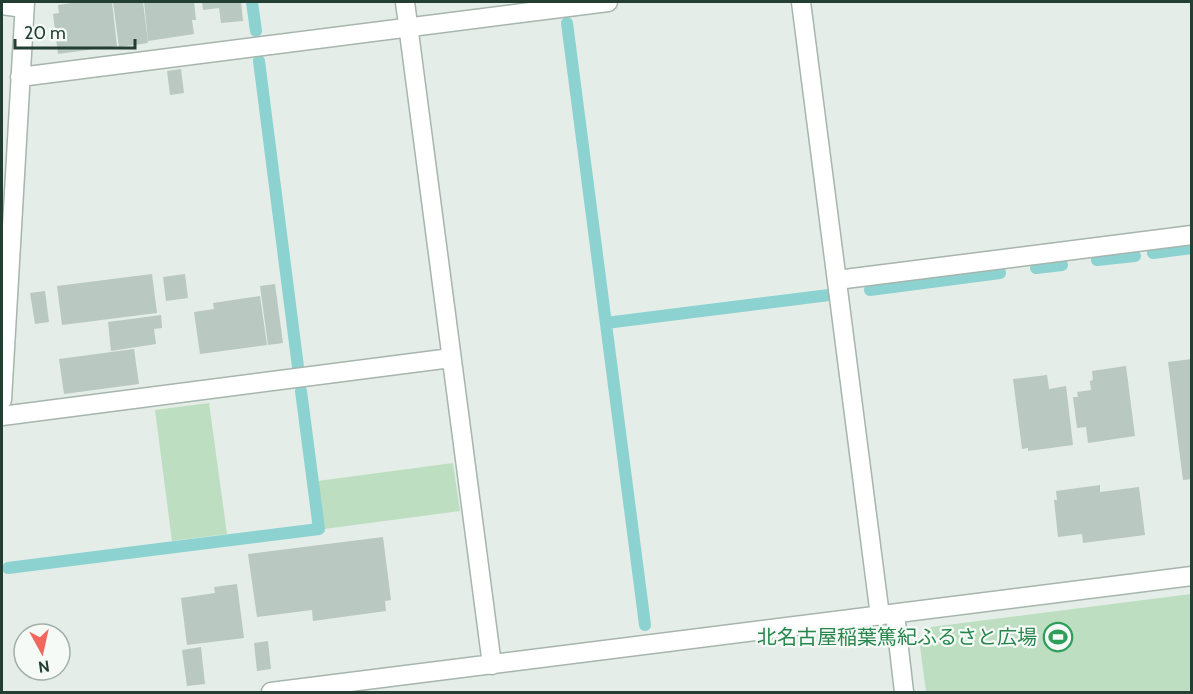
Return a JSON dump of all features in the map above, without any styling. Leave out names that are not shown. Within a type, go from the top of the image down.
[{"type":"street","points":[[405,2],[492,665]]},
{"type":"street","points":[[20,77],[608,2]]},
{"type":"street","points":[[801,2],[837,280],[888,615],[904,693]]},
{"type":"street","points":[[2,5],[25,5],[2,400]]},
{"type":"street","points":[[837,280],[1191,235]]},
{"type":"street","points":[[2,416],[452,358]]},
{"type":"street","points":[[271,693],[1191,576]]},
{"type":"green space","points":[[209,403],[227,534],[172,541],[155,410]]},
{"type":"green space","points":[[453,463],[460,511],[324,529],[318,481]]},
{"type":"green space","name":"北名古屋稲葉篤紀ふるさと広場","points":[[1191,594],[1191,692],[926,692],[920,646],[931,627]]},
{"type":"building","points":[[72,2],[112,2],[117,46],[58,54],[53,14],[59,13],[58,5]]},
{"type":"building","points":[[113,2],[143,2],[148,43],[119,47]]},
{"type":"building","points":[[144,2],[194,2],[196,20],[192,20],[194,34],[148,41]]},
{"type":"building","points":[[202,2],[241,2],[243,21],[221,23],[219,8],[203,10]]},
{"type":"building","points":[[181,69],[184,93],[170,95],[167,71]]},
{"type":"building","points":[[152,274],[157,313],[62,325],[57,286]]},
{"type":"building","points":[[185,274],[188,298],[166,301],[163,277]]},
{"type":"building","points":[[275,284],[283,343],[268,345],[260,286]]},
{"type":"building","points":[[45,291],[49,322],[35,324],[30,293]]},
{"type":"building","points":[[260,296],[267,345],[200,354],[194,312],[214,309],[213,303]]},
{"type":"building","points":[[161,315],[162,328],[154,329],[156,344],[111,351],[108,322]]},
{"type":"building","points":[[134,349],[139,384],[64,394],[59,359]]},
{"type":"building","points":[[1192,359],[1192,479],[1183,480],[1168,362]]},
{"type":"building","points":[[1126,366],[1135,436],[1088,443],[1086,427],[1077,428],[1073,397],[1078,397],[1077,392],[1091,390],[1092,371]]},
{"type":"building","points":[[1047,375],[1049,389],[1066,386],[1073,445],[1028,451],[1028,448],[1022,449],[1013,379]]},
{"type":"building","points":[[1100,485],[1100,492],[1139,487],[1145,535],[1083,543],[1082,534],[1058,537],[1054,500],[1057,500],[1056,491]]},
{"type":"building","points":[[383,537],[391,600],[385,601],[386,611],[313,621],[312,610],[257,617],[248,554]]},
{"type":"building","points":[[237,584],[244,638],[187,645],[181,598],[215,593],[214,587]]},
{"type":"building","points":[[268,641],[271,669],[257,671],[254,643]]},
{"type":"building","points":[[201,647],[205,684],[187,686],[182,650]]},
{"type":"waterway","points":[[252,2],[256,31]]},
{"type":"waterway","points":[[567,23],[645,625]]},
{"type":"waterway","points":[[259,61],[298,367]]},
{"type":"waterway","points":[[1153,253],[1192,248]]},
{"type":"waterway","points":[[1097,260],[1135,256]]},
{"type":"waterway","points":[[1036,268],[1062,265]]},
{"type":"waterway","points":[[870,290],[1000,273]]},
{"type":"waterway","points":[[606,323],[829,295]]},
{"type":"waterway","points":[[8,568],[319,529],[301,391]]},
{"type":"place","name":"北名古屋稲葉篤紀ふるさと広場","points":[[1058,637]]}]
